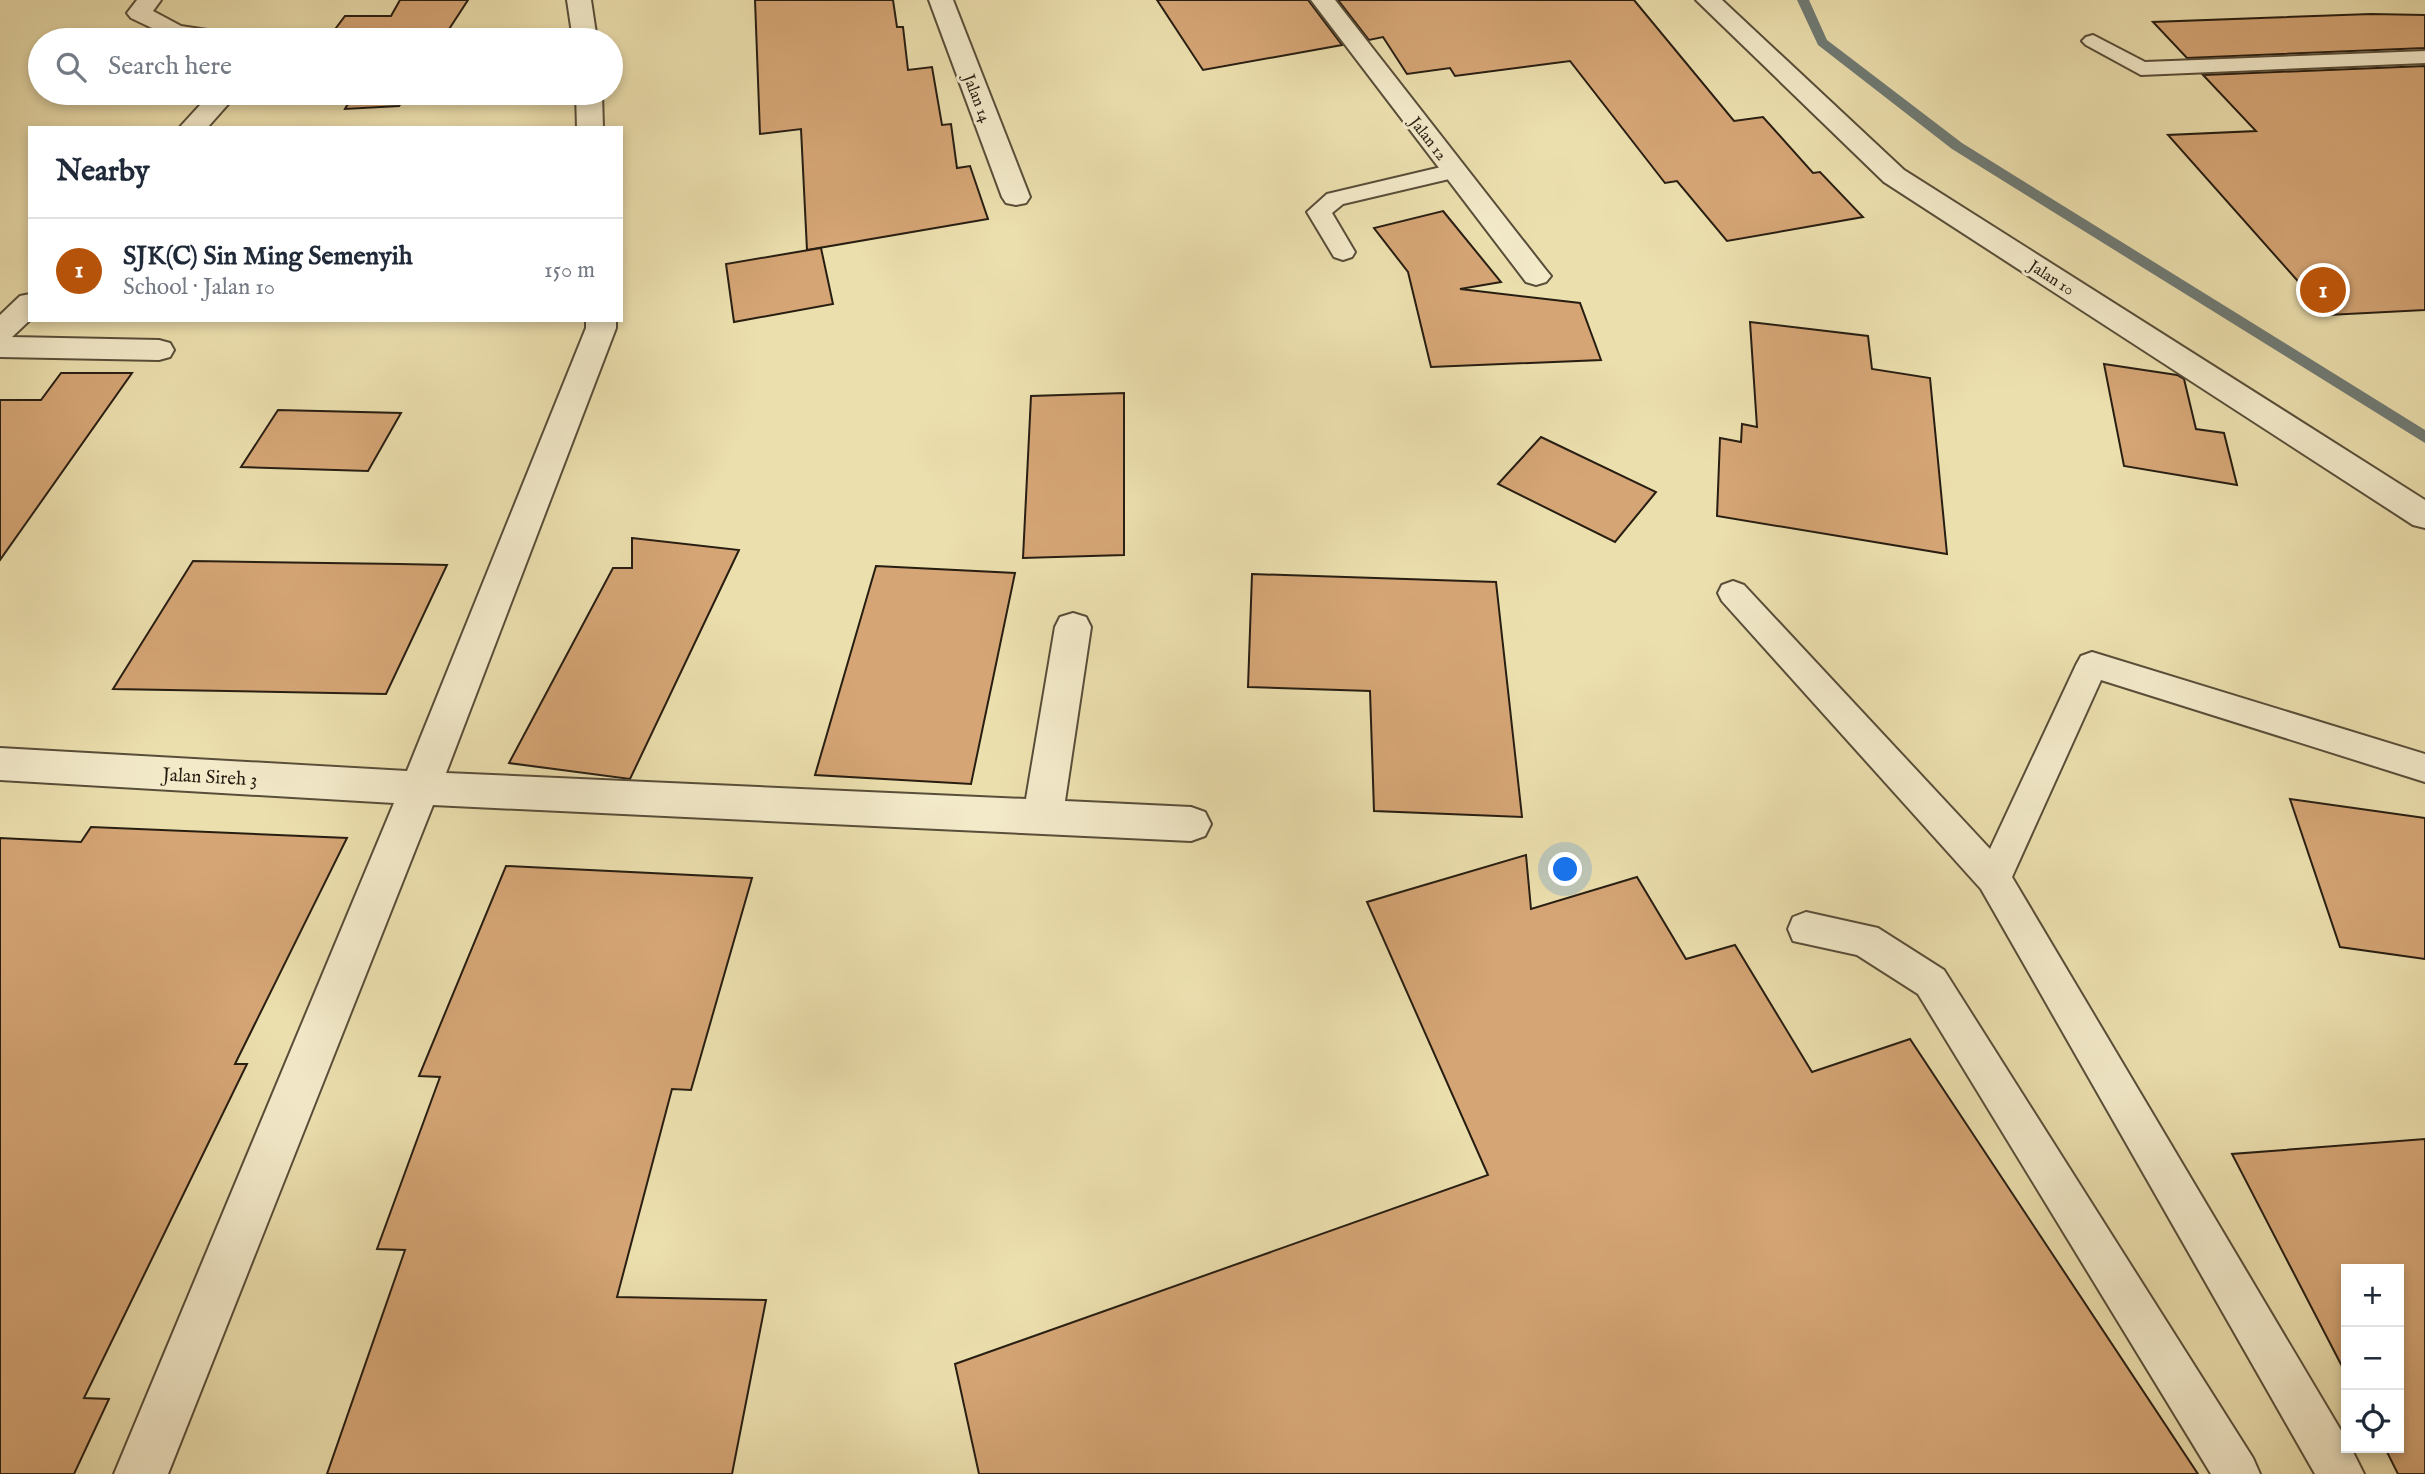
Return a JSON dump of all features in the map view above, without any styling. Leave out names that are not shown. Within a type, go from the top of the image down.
[{"type":"street","points":[[149,0],[139,13],[167,28]]},
{"type":"street","points":[[579,0],[583,28]]},
{"type":"street","name":"Jalan 14","points":[[941,0],[1016,197]]},
{"type":"street","name":"Jalan 12","points":[[1323,0],[1536,276]]},
{"type":"street","name":"Jalan 10","points":[[1708,0],[1894,176],[2425,516]]},
{"type":"street","points":[[194,126],[214,105]]},
{"type":"street","points":[[589,105],[590,126]]},
{"type":"street","points":[[0,332],[28,305]]},
{"type":"street","points":[[141,1474],[420,788],[601,328],[601,322]]},
{"type":"street","points":[[0,346],[159,350]]},
{"type":"street","points":[[1043,817],[1073,627]]},
{"type":"street","name":"Jalan Sireh 3","points":[[0,764],[420,788],[1191,824]]},
{"type":"lane","points":[[2093,41],[2141,69],[2425,57]]},
{"type":"lane","points":[[1343,252],[1319,212],[1335,199],[1454,171]]},
{"type":"lane","points":[[1734,593],[1994,878],[2341,1474]]},
{"type":"lane","points":[[1994,878],[2092,665],[2425,768]]},
{"type":"lane","points":[[1806,929],[1865,940],[1931,982],[2237,1474]]},
{"type":"building","points":[[400,0],[468,0],[450,28],[336,28],[345,16],[391,16]]},
{"type":"building","points":[[755,0],[893,0],[897,27],[903,27],[908,70],[932,67],[942,125],[951,124],[957,168],[970,166],[988,219],[807,250],[801,129],[760,134]]},
{"type":"building","points":[[1157,0],[1308,0],[1342,45],[1203,70]]},
{"type":"building","points":[[1338,0],[1634,0],[1734,121],[1763,117],[1813,173],[1820,172],[1863,217],[1727,241],[1677,181],[1665,183],[1570,61],[1455,76],[1450,68],[1407,74],[1383,37],[1369,40]]},
{"type":"building","points":[[2371,14],[2425,15],[2425,48],[2187,58],[2153,22]]},
{"type":"building","points":[[2425,66],[2425,310],[2328,315],[2168,135],[2256,131],[2203,75]]},
{"type":"building","points":[[347,105],[400,105],[399,106],[345,109]]},
{"type":"building","points":[[1443,211],[1501,282],[1460,289],[1580,303],[1601,360],[1431,367],[1408,272],[1374,228]]},
{"type":"building","points":[[821,248],[833,304],[734,322],[726,264]]},
{"type":"building","points":[[1750,322],[1868,336],[1872,369],[1930,378],[1947,554],[1717,516],[1720,438],[1741,442],[1742,424],[1757,427]]},
{"type":"building","points":[[2104,364],[2177,375],[2184,379],[2196,429],[2224,433],[2237,485],[2124,466]]},
{"type":"building","points":[[61,373],[132,373],[0,560],[0,400],[41,400]]},
{"type":"building","points":[[1124,393],[1124,555],[1023,558],[1031,396]]},
{"type":"building","points":[[278,410],[401,413],[368,471],[241,467]]},
{"type":"building","points":[[1541,437],[1656,492],[1615,542],[1498,484]]},
{"type":"building","points":[[632,538],[739,550],[630,779],[509,763],[613,568],[632,568]]},
{"type":"building","points":[[193,561],[447,565],[386,694],[113,689]]},
{"type":"building","points":[[876,566],[1015,573],[971,784],[815,775]]},
{"type":"building","points":[[1252,574],[1496,582],[1522,817],[1374,811],[1370,691],[1248,687]]},
{"type":"building","points":[[2290,799],[2425,818],[2425,959],[2340,947]]},
{"type":"building","points":[[91,827],[347,838],[235,1064],[247,1064],[84,1398],[109,1399],[74,1474],[0,1474],[0,838],[81,842]]},
{"type":"building","points":[[1526,855],[1531,909],[1637,877],[1686,959],[1735,945],[1812,1072],[1910,1039],[2198,1474],[979,1474],[955,1364],[1488,1175],[1367,902]]},
{"type":"building","points":[[506,866],[752,878],[691,1090],[672,1089],[617,1297],[766,1300],[732,1474],[327,1474],[405,1250],[377,1249],[440,1077],[419,1076]]},
{"type":"building","points":[[2425,1139],[2425,1474],[2398,1474],[2388,1453],[2404,1453],[2404,1264],[2341,1264],[2341,1364],[2232,1154]]},
{"type":"waterway","points":[[1803,0],[1822,42],[1957,146],[2425,437]]},
{"type":"place","name":"SJK(C) Sin Ming Semenyih","points":[[2323,290]]}]
